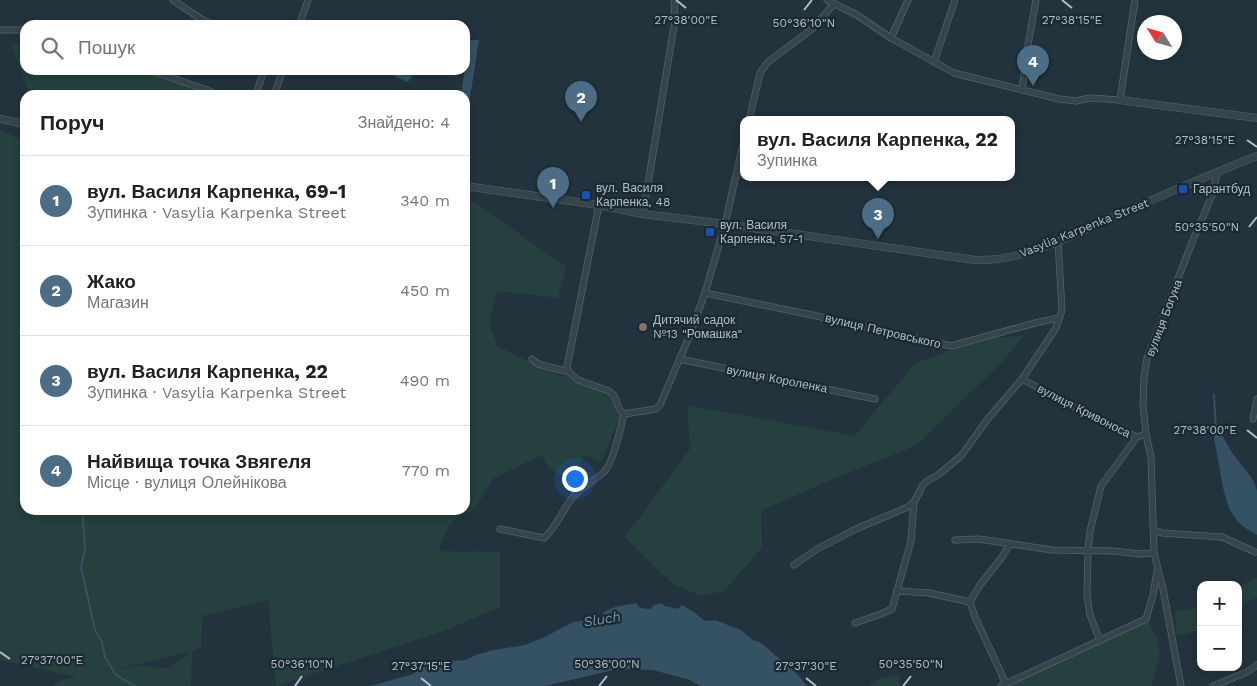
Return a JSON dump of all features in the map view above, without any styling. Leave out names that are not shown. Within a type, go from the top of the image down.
[{"type":"street","points":[[173,0],[203,20]]},
{"type":"street","points":[[301,20],[308,0]]},
{"type":"street","points":[[643,214],[675,20],[674,0]]},
{"type":"street","points":[[891,38],[908,0]]},
{"type":"street","points":[[934,62],[955,0]]},
{"type":"street","points":[[1022,90],[1036,0]]},
{"type":"street","points":[[1120,100],[1135,0]]},
{"type":"street","points":[[750,116],[760,73],[768,62],[812,29],[831,2],[857,15],[891,38],[954,73],[1059,99],[1076,101],[1090,98],[1120,100],[1257,118]]},
{"type":"street","points":[[0,30],[20,30]]},
{"type":"street","points":[[164,75],[207,90]]},
{"type":"street","points":[[258,90],[262,75]]},
{"type":"street","points":[[276,90],[281,75]]},
{"type":"street","points":[[0,119],[20,123]]},
{"type":"street","name":"Vasylia Karpenka Street","points":[[470,187],[599,205],[643,214],[975,260],[991,260],[1019,255],[1058,241],[1257,156]]},
{"type":"street","points":[[624,414],[656,409],[660,405],[698,315],[725,224],[740,158]]},
{"type":"street","name":"вулиця Богуна","points":[[1181,686],[1154,552],[1151,457],[1146,434],[1143,404],[1144,378],[1147,358],[1213,193],[1218,172]]},
{"type":"street","points":[[568,372],[567,367],[599,205]]},
{"type":"street","name":"вулиця Кривоноса","points":[[855,623],[892,609],[911,541],[914,502],[923,485],[961,456],[987,420],[1022,379],[1056,328],[1062,310],[1058,241]]},
{"type":"street","name":"вулиця Петровського","points":[[705,293],[812,314],[950,346],[1060,318]]},
{"type":"street","points":[[532,359],[538,364],[568,372],[578,380],[609,391],[614,394],[618,407],[624,414]]},
{"type":"street","name":"вулиця Короленка","points":[[679,359],[875,399]]},
{"type":"street","name":"вулиця Кривоноса","points":[[1022,379],[1137,437],[1146,434]]},
{"type":"street","points":[[1254,419],[1257,399]]},
{"type":"street","points":[[500,529],[544,538],[551,532],[573,498],[609,466],[624,414]]},
{"type":"street","points":[[1100,640],[1090,615],[1087,595],[1088,550],[1092,524],[1101,486],[1137,437]]},
{"type":"street","points":[[794,565],[817,549],[858,528],[908,507],[914,502]]},
{"type":"street","points":[[1154,530],[1162,533],[1222,537],[1255,552]]},
{"type":"street","points":[[955,540],[979,539],[1052,550],[1113,551],[1140,554],[1154,552]]},
{"type":"street","points":[[1010,544],[970,602],[975,618],[1002,674],[1003,685],[1146,620],[1158,567]]},
{"type":"street","points":[[897,591],[929,593],[970,602]]},
{"type":"street","points":[[1213,686],[1247,672],[1257,665]]},
{"type":"green space","points":[[20,44],[20,69],[11,45]]},
{"type":"green space","points":[[22,75],[169,75],[220,90],[28,90]]},
{"type":"green space","points":[[0,130],[20,138],[20,515],[462,515],[454,520],[446,531],[439,551],[500,552],[500,607],[443,631],[276,686],[268,600],[202,616],[201,648],[192,651],[191,686],[52,686],[58,681],[77,677],[0,660]],"holes":[[[192,651],[169,668],[139,665],[93,675]]]},
{"type":"green space","points":[[473,201],[566,267],[558,298],[497,291],[489,323],[498,347],[545,369],[608,393],[621,415],[601,461],[584,455],[580,465],[590,473],[580,485],[548,468],[542,455],[494,478],[473,511],[470,512],[470,202]]},
{"type":"green space","points":[[1024,336],[1001,363],[915,446],[840,476],[761,511],[762,548],[724,591],[701,596],[673,584],[625,537],[690,449],[687,405],[855,436],[914,364],[982,338]]},
{"type":"green space","points":[[1257,578],[1257,597],[1242,606],[1242,585]]},
{"type":"green space","points":[[1197,607],[1197,631],[1176,636],[1175,612]]},
{"type":"green space","points":[[1148,621],[1157,639],[1160,655],[1151,686],[1002,686]]},
{"type":"green space","points":[[897,674],[900,677],[900,686],[869,686],[877,679]]},
{"type":"water","points":[[470,40],[479,40],[470,97],[470,90],[462,90],[464,75],[470,75]]},
{"type":"water","points":[[392,75],[413,75],[408,82]]},
{"type":"water","points":[[1216,431],[1222,436],[1255,485],[1257,491],[1257,535],[1237,521],[1229,508],[1224,492],[1214,438]]},
{"type":"water","name":"Sluch","points":[[636,603],[640,608],[650,609],[654,605],[661,603],[678,609],[682,605],[705,621],[715,620],[741,630],[753,640],[760,642],[796,673],[807,686],[700,686],[690,680],[653,670],[618,669],[545,686],[370,686],[413,674],[423,667],[466,660],[493,650],[525,645],[573,622],[590,620],[615,607]]},
{"type":"waterway","points":[[1214,395],[1216,429],[1218,432]]},
{"type":"waterway","points":[[83,515],[85,549],[81,567],[95,630],[102,642],[105,657],[116,675],[135,686]]},
{"type":"place","name":"Найвища точка Звягеля","points":[[1033,86]]},
{"type":"place","name":"Жако","points":[[581,122]]},
{"type":"place","name":"Гарантбуд","points":[[1183,189]]},
{"type":"place","name":"вул. Василя Карпенка, 48","points":[[586,195]]},
{"type":"place","name":"вул. Василя Карпенка, 69-1","points":[[553,208]]},
{"type":"place","name":"вул. Василя Карпенка, 57-1","points":[[710,232]]},
{"type":"place","name":"вул. Василя Карпенка, 22","points":[[878,239]]},
{"type":"place","name":"Дитячий садок №13 \"Ромашка\"","points":[[643,327]]}]
